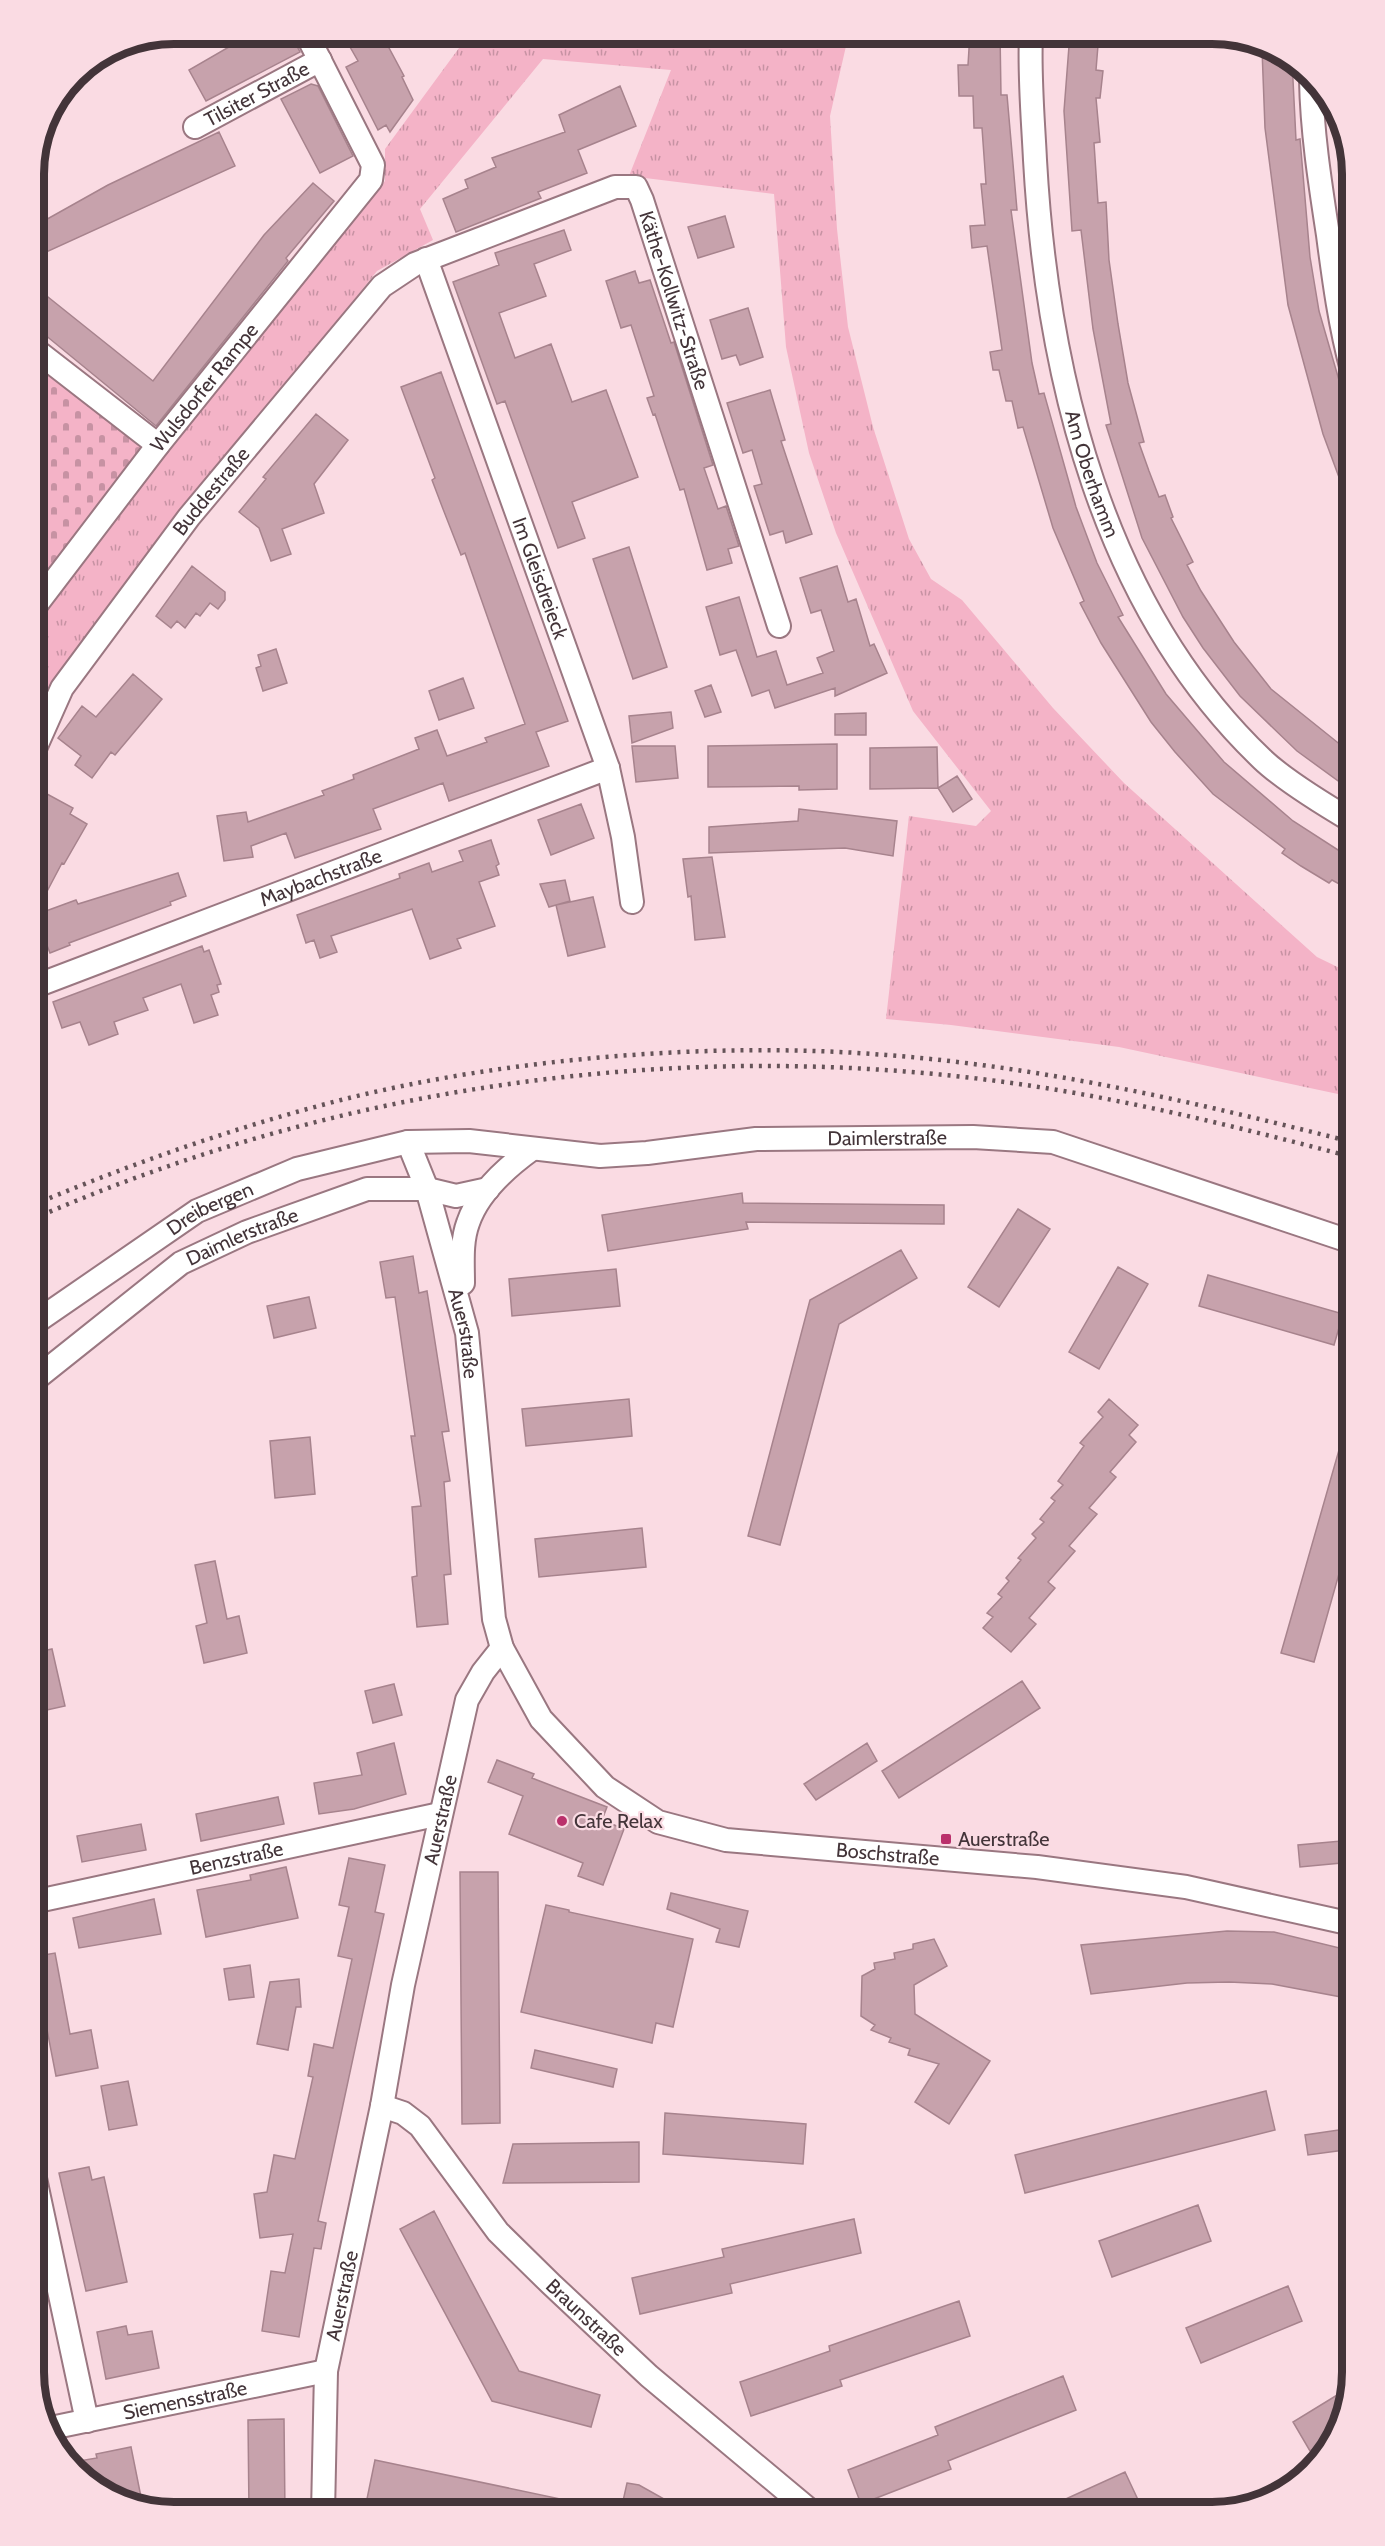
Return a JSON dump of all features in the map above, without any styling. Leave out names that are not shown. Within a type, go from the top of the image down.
[{"type":"street","points":[[312,44],[320,60]]},
{"type":"street","name":"Am Oberhamm","points":[[1031,44],[1038,209],[1049,297],[1061,363],[1095,489],[1128,571],[1172,649],[1214,708],[1264,761],[1342,814]]},
{"type":"street","name":"Tilsiter Straße","points":[[195,127],[320,60]]},
{"type":"street","name":"Wulsdorfer Rampe","points":[[44,595],[158,445],[371,180],[373,165],[320,60]]},
{"type":"street","points":[[1311,90],[1312,119],[1342,332]]},
{"type":"street","name":"Käthe-Kollwitz-Straße","points":[[426,259],[615,187],[636,187],[779,626]]},
{"type":"street","name":"Buddestraße","points":[[44,728],[62,688],[189,517],[382,286],[399,272],[426,259]]},
{"type":"street","name":"Im Gleisdreieck","points":[[426,259],[608,768],[623,837],[632,902]]},
{"type":"street","points":[[44,357],[158,445]]},
{"type":"street","name":"Maybachstraße","points":[[44,983],[608,768]]},
{"type":"street","name":"Daimlerstraße","points":[[408,1142],[469,1141],[600,1156],[647,1153],[756,1139],[973,1137],[1053,1142],[1342,1239]]},
{"type":"street","name":"Auerstraße","points":[[323,2502],[327,2371],[382,2106],[403,1984],[467,1700],[483,1672],[502,1648],[494,1619],[467,1333],[427,1189],[408,1142]]},
{"type":"street","name":"Dreibergen","points":[[44,1316],[197,1211],[297,1169],[408,1142]]},
{"type":"street","points":[[467,1333],[463,1253],[468,1222],[488,1189],[516,1161],[532,1149]]},
{"type":"street","name":"Daimlerstraße","points":[[44,1372],[181,1263],[247,1232],[367,1189],[427,1189],[456,1196],[488,1189]]},
{"type":"street","name":"Boschstraße","points":[[502,1648],[541,1719],[566,1747],[605,1787],[658,1822],[726,1840],[1037,1867],[1186,1887],[1342,1922]]},
{"type":"street","name":"Benzstraße","points":[[44,1900],[440,1814]]},
{"type":"street","name":"Braunstraße","points":[[382,2106],[403,2114],[420,2126],[498,2232],[604,2336],[800,2502]]},
{"type":"street","points":[[44,2220],[87,2421]]},
{"type":"street","name":"Siemensstraße","points":[[56,2427],[327,2371]]},
{"type":"green space","points":[[462,44],[846,44],[830,116],[837,229],[848,327],[873,427],[909,539],[931,579],[962,600],[1053,708],[1124,783],[1317,957],[1342,969],[1342,1095],[1119,1047],[886,1019],[909,816],[976,826],[991,811],[913,711],[836,533],[809,453],[786,347],[774,194],[629,176],[671,70],[543,59],[420,209],[433,240],[377,271],[182,515],[44,709],[44,575],[143,445],[160,457],[385,181],[385,149]]},
{"type":"green space","points":[[44,368],[143,445],[44,575]]},
{"type":"building","points":[[234,44],[296,44],[300,52],[206,101],[189,70]]},
{"type":"building","points":[[348,44],[387,44],[404,76],[402,77],[413,100],[390,132],[386,125],[378,130],[346,67],[358,61]]},
{"type":"building","points":[[969,44],[1000,44],[1001,95],[1007,95],[1017,210],[1011,210],[1032,363],[1039,394],[1044,393],[1076,507],[1097,563],[1123,615],[1118,617],[1166,694],[1224,762],[1293,821],[1342,853],[1342,886],[1332,880],[1329,883],[1282,853],[1285,849],[1213,794],[1151,722],[1101,643],[1080,603],[1084,601],[1053,528],[1023,427],[1018,428],[1012,401],[1006,401],[999,370],[993,370],[990,352],[1002,350],[987,246],[972,248],[970,226],[985,225],[981,184],[986,184],[982,128],[974,128],[973,96],[959,96],[958,65],[968,65]]},
{"type":"building","points":[[1069,44],[1098,44],[1096,70],[1103,71],[1100,98],[1096,98],[1100,142],[1094,143],[1098,203],[1106,202],[1109,260],[1118,324],[1128,383],[1144,442],[1139,443],[1159,497],[1165,495],[1173,517],[1171,518],[1193,562],[1187,565],[1201,591],[1234,642],[1271,689],[1342,746],[1342,784],[1297,751],[1240,696],[1203,648],[1183,617],[1142,538],[1106,425],[1111,424],[1093,329],[1081,230],[1072,231],[1064,111]]},
{"type":"building","points":[[1262,54],[1293,72],[1296,140],[1300,139],[1310,257],[1319,311],[1342,390],[1342,485],[1323,434],[1288,305],[1265,128]]},
{"type":"building","points":[[311,84],[318,86],[353,156],[320,173],[281,99]]},
{"type":"building","points":[[620,86],[636,126],[578,150],[587,173],[538,192],[541,198],[456,232],[443,199],[468,188],[465,180],[496,167],[492,158],[565,132],[559,115]]},
{"type":"building","points":[[219,132],[235,166],[44,253],[44,221],[108,185]]},
{"type":"building","points":[[313,183],[334,201],[286,258],[288,261],[156,426],[44,334],[44,294],[153,381],[264,235]]},
{"type":"building","points":[[725,216],[734,247],[698,258],[688,227]]},
{"type":"building","points":[[564,230],[571,250],[534,264],[546,296],[499,313],[515,358],[551,344],[572,402],[606,390],[638,477],[572,502],[585,538],[558,548],[505,401],[497,404],[453,282],[499,265],[495,253]]},
{"type":"building","points":[[635,271],[639,283],[650,280],[671,343],[674,342],[713,465],[704,468],[718,509],[726,506],[739,546],[728,549],[732,563],[707,570],[684,489],[680,490],[655,414],[653,415],[647,398],[654,396],[631,325],[621,328],[606,281]]},
{"type":"building","points":[[748,308],[763,357],[740,365],[736,355],[722,359],[710,320]]},
{"type":"building","points":[[441,372],[568,721],[536,732],[549,766],[449,801],[443,783],[373,809],[381,829],[295,858],[286,833],[251,846],[253,857],[224,861],[217,816],[246,812],[248,822],[324,795],[322,791],[354,779],[353,775],[419,749],[415,738],[437,730],[447,756],[487,742],[485,738],[525,724],[465,553],[461,555],[432,480],[435,478],[401,387]]},
{"type":"building","points":[[770,390],[785,440],[781,441],[812,534],[786,543],[783,531],[770,535],[754,486],[762,484],[752,450],[743,453],[727,403]]},
{"type":"building","points":[[316,414],[348,440],[314,484],[324,513],[282,529],[291,554],[271,561],[259,528],[239,512],[266,479],[263,477]]},
{"type":"building","points":[[629,547],[667,667],[633,679],[593,559]]},
{"type":"building","points":[[192,566],[225,592],[225,600],[218,609],[210,603],[200,616],[196,613],[185,628],[177,621],[171,628],[156,616]]},
{"type":"building","points":[[837,566],[848,602],[856,599],[870,646],[874,644],[887,673],[835,696],[835,688],[775,708],[769,690],[752,696],[736,650],[720,655],[706,607],[739,597],[757,657],[776,651],[787,685],[823,673],[817,658],[834,651],[821,610],[811,613],[800,578]]},
{"type":"building","points":[[276,649],[287,683],[263,691],[256,668],[261,666],[258,655]]},
{"type":"building","points":[[133,674],[162,699],[115,755],[111,752],[92,778],[75,765],[81,756],[58,738],[82,706],[96,717]]},
{"type":"building","points":[[463,678],[474,708],[439,720],[429,691]]},
{"type":"building","points":[[711,685],[721,712],[705,717],[695,691]]},
{"type":"building","points":[[671,712],[673,728],[632,743],[629,716]]},
{"type":"building","points":[[866,713],[866,735],[835,735],[835,714]]},
{"type":"building","points":[[837,744],[837,789],[799,790],[799,786],[708,787],[708,746]]},
{"type":"building","points":[[632,746],[675,746],[678,778],[636,782]]},
{"type":"building","points":[[937,747],[938,788],[870,789],[870,748]]},
{"type":"building","points":[[957,776],[972,799],[953,812],[938,788]]},
{"type":"building","points":[[47,794],[73,808],[70,814],[87,824],[44,897],[44,799]]},
{"type":"building","points":[[581,804],[594,838],[551,855],[538,820]]},
{"type":"building","points":[[799,809],[897,821],[893,856],[845,848],[709,853],[709,827],[798,821]]},
{"type":"building","points":[[491,840],[499,864],[496,866],[499,875],[479,882],[495,926],[457,939],[461,948],[430,959],[412,909],[331,936],[337,952],[320,958],[314,940],[306,943],[297,915],[400,878],[399,874],[429,863],[432,872],[463,861],[459,851]]},
{"type":"building","points":[[712,857],[725,937],[695,940],[691,896],[688,897],[683,859]]},
{"type":"building","points":[[178,873],[186,896],[170,902],[171,905],[69,943],[70,945],[50,953],[44,938],[44,912],[76,900],[78,904]]},
{"type":"building","points":[[565,880],[570,901],[549,907],[540,884]]},
{"type":"building","points":[[593,897],[605,947],[568,956],[556,905]]},
{"type":"building","points":[[202,946],[204,952],[209,950],[221,984],[217,985],[219,992],[211,995],[218,1015],[194,1023],[181,984],[143,998],[148,1010],[114,1022],[118,1034],[89,1045],[80,1022],[62,1028],[53,1002]]},
{"type":"building","points":[[742,1193],[743,1203],[944,1205],[944,1224],[746,1222],[748,1229],[608,1251],[602,1215]]},
{"type":"building","points":[[1018,1209],[1050,1229],[999,1307],[968,1287]]},
{"type":"building","points":[[901,1250],[917,1278],[839,1324],[780,1545],[748,1536],[810,1300]]},
{"type":"building","points":[[413,1256],[419,1293],[427,1291],[449,1431],[442,1432],[450,1481],[444,1482],[451,1574],[444,1575],[448,1624],[417,1627],[412,1577],[417,1576],[412,1507],[421,1506],[411,1436],[415,1436],[395,1297],[386,1298],[380,1262]]},
{"type":"building","points":[[1118,1267],[1148,1284],[1099,1369],[1069,1352]]},
{"type":"building","points":[[616,1269],[620,1306],[512,1316],[509,1279]]},
{"type":"building","points":[[1208,1275],[1342,1314],[1342,1317],[1334,1345],[1199,1306]]},
{"type":"building","points":[[309,1297],[316,1328],[274,1338],[267,1306]]},
{"type":"building","points":[[629,1399],[632,1436],[526,1446],[522,1409]]},
{"type":"building","points":[[1109,1399],[1138,1425],[1129,1435],[1136,1442],[1110,1472],[1116,1477],[1089,1508],[1097,1514],[1069,1546],[1075,1551],[1048,1582],[1055,1588],[1029,1618],[1036,1624],[1011,1652],[983,1628],[993,1617],[987,1613],[1002,1597],[998,1594],[1009,1581],[1006,1578],[1021,1560],[1018,1558],[1036,1538],[1032,1534],[1044,1522],[1040,1519],[1055,1501],[1051,1498],[1063,1485],[1058,1481],[1084,1446],[1080,1443],[1103,1417],[1098,1412]]},
{"type":"building","points":[[310,1437],[315,1494],[275,1498],[270,1441]]},
{"type":"building","points":[[1342,1440],[1342,1563],[1314,1662],[1281,1653]]},
{"type":"building","points":[[642,1528],[646,1567],[539,1577],[535,1539]]},
{"type":"building","points":[[215,1561],[227,1619],[239,1616],[247,1653],[204,1663],[196,1626],[207,1623],[195,1565]]},
{"type":"building","points":[[52,1649],[65,1706],[44,1711],[44,1651]]},
{"type":"building","points":[[1022,1681],[1040,1708],[899,1798],[882,1771]]},
{"type":"building","points":[[394,1684],[402,1715],[373,1723],[365,1691]]},
{"type":"building","points":[[394,1743],[406,1794],[354,1809],[319,1814],[314,1783],[362,1775],[357,1753]]},
{"type":"building","points":[[867,1743],[877,1761],[816,1800],[804,1784]]},
{"type":"building","points":[[497,1760],[534,1774],[532,1778],[607,1807],[602,1820],[624,1829],[603,1885],[578,1876],[583,1863],[509,1834],[523,1796],[488,1782]]},
{"type":"building","points":[[278,1797],[284,1824],[201,1841],[196,1814]]},
{"type":"building","points":[[141,1824],[146,1850],[82,1862],[77,1836]]},
{"type":"building","points":[[1342,1841],[1342,1863],[1300,1867],[1298,1845]]},
{"type":"building","points":[[349,1858],[385,1865],[375,1912],[384,1914],[318,2221],[326,2223],[321,2249],[314,2248],[299,2337],[262,2331],[271,2271],[285,2273],[293,2234],[260,2238],[254,2194],[267,2192],[274,2155],[295,2159],[313,2077],[308,2076],[314,2044],[333,2048],[352,1959],[338,1956],[349,1907],[339,1905]]},
{"type":"building","points":[[286,1867],[298,1918],[206,1937],[197,1890],[251,1880],[250,1875]]},
{"type":"building","points":[[460,1872],[498,1872],[500,2123],[462,2124]]},
{"type":"building","points":[[671,1893],[748,1911],[739,1947],[716,1942],[720,1929],[667,1909]]},
{"type":"building","points":[[154,1899],[161,1934],[79,1948],[73,1918]]},
{"type":"building","points":[[546,1905],[693,1939],[673,2027],[656,2023],[652,2043],[521,2012]]},
{"type":"building","points":[[1227,1931],[1274,1932],[1342,1949],[1342,1997],[1272,1984],[1229,1982],[1187,1983],[1091,1994],[1081,1945]]},
{"type":"building","points":[[934,1939],[947,1966],[914,1985],[915,2014],[990,2061],[949,2124],[915,2102],[939,2064],[908,2055],[910,2049],[889,2042],[891,2038],[871,2030],[875,2025],[861,2016],[862,1976],[875,1969],[874,1963],[895,1959],[894,1953],[913,1949],[913,1944]]},
{"type":"building","points":[[55,1953],[70,2034],[91,2030],[98,2068],[56,2076],[44,2014],[44,1955]]},
{"type":"building","points":[[250,1965],[254,1997],[229,2000],[224,1969]]},
{"type":"building","points":[[299,1979],[301,2007],[296,2007],[288,2050],[257,2044],[270,1982]]},
{"type":"building","points":[[535,2050],[617,2069],[613,2087],[531,2068]]},
{"type":"building","points":[[128,2081],[137,2125],[109,2130],[101,2086]]},
{"type":"building","points":[[1266,2091],[1275,2130],[1025,2193],[1015,2155]]},
{"type":"building","points":[[665,2113],[806,2124],[803,2164],[663,2154]]},
{"type":"building","points":[[1342,2129],[1342,2150],[1308,2155],[1305,2135]]},
{"type":"building","points":[[639,2142],[639,2182],[503,2183],[513,2144]]},
{"type":"building","points":[[89,2167],[92,2180],[104,2177],[127,2282],[86,2291],[59,2173]]},
{"type":"building","points":[[1198,2205],[1211,2241],[1112,2277],[1099,2241]]},
{"type":"building","points":[[434,2211],[519,2371],[600,2395],[591,2427],[492,2401],[400,2229]]},
{"type":"building","points":[[854,2219],[861,2253],[730,2284],[732,2293],[640,2314],[632,2278],[724,2257],[722,2249]]},
{"type":"building","points":[[1288,2286],[1302,2321],[1201,2363],[1186,2328]]},
{"type":"building","points":[[959,2301],[970,2336],[840,2380],[842,2386],[751,2416],[740,2382],[830,2351],[829,2346]]},
{"type":"building","points":[[126,2326],[128,2335],[152,2331],[159,2368],[106,2379],[97,2332]]},
{"type":"building","points":[[1063,2376],[1076,2410],[948,2461],[951,2469],[866,2502],[860,2502],[848,2470],[938,2435],[935,2427]]},
{"type":"building","points":[[1339,2394],[1332,2422],[1320,2445],[1310,2451],[1293,2422]]},
{"type":"building","points":[[284,2419],[285,2502],[249,2502],[248,2420]]},
{"type":"building","points":[[131,2447],[141,2497],[132,2496],[101,2481],[79,2461],[97,2458],[96,2454]]},
{"type":"building","points":[[375,2460],[575,2502],[381,2502],[367,2499]]},
{"type":"building","points":[[1125,2472],[1139,2502],[1059,2502]]},
{"type":"building","points":[[627,2483],[639,2485],[669,2502],[625,2502],[623,2501]]},
{"type":"railway","points":[[44,1201],[185,1147],[263,1122],[405,1085],[541,1064],[612,1056],[682,1052],[820,1051],[886,1055],[1004,1068],[1179,1100],[1342,1140]]},
{"type":"railway","points":[[44,1215],[146,1174],[261,1137],[379,1107],[498,1086],[618,1072],[739,1066],[860,1068],[1028,1085],[1168,1112],[1342,1154]]},
{"type":"place","name":"Cafe Relax","points":[[562,1821]]},
{"type":"place","name":"Auerstraße","points":[[946,1839]]}]
